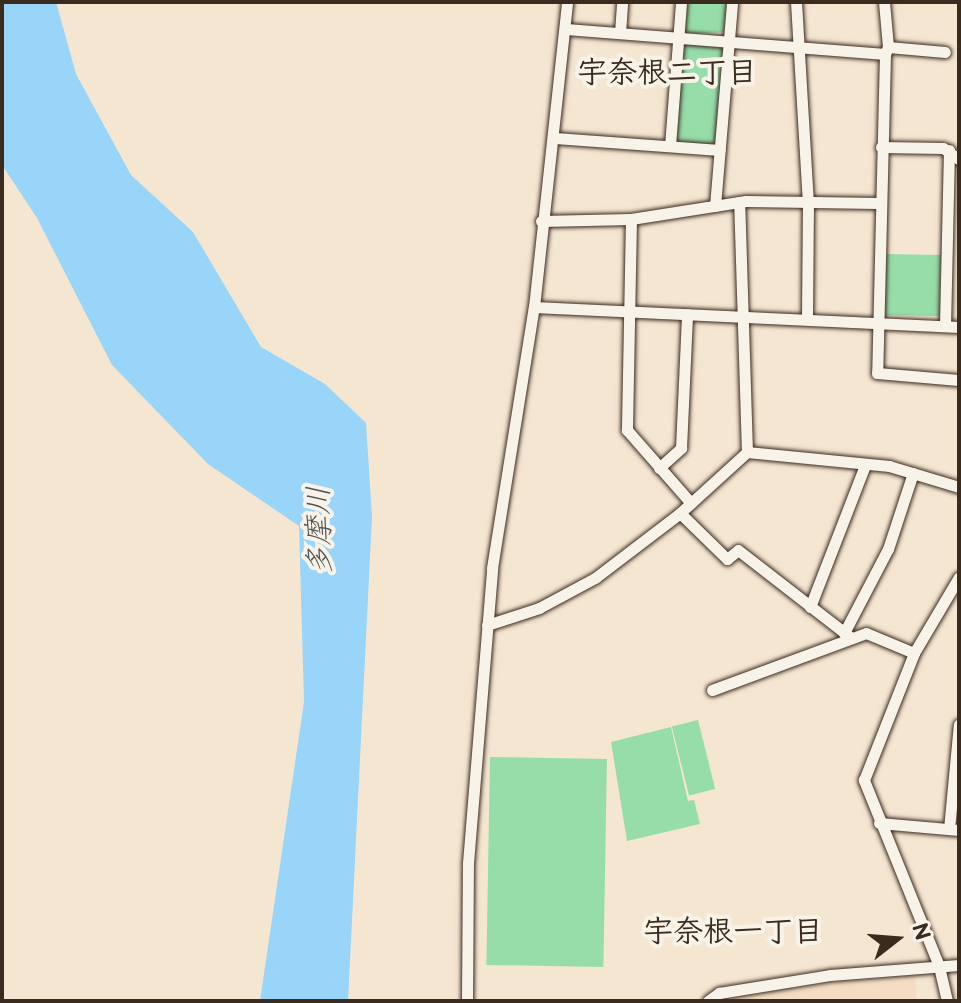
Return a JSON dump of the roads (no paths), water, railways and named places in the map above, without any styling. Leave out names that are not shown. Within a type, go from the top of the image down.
[{"type":"street","points":[[467,1001],[468,863],[487,625],[534,307],[541,221],[555,138],[567,2]]},
{"type":"street","points":[[620,33],[622,2]]},
{"type":"street","points":[[670,146],[681,2]]},
{"type":"street","points":[[715,206],[732,2]]},
{"type":"street","points":[[796,2],[796,46],[808,202],[807,319]]},
{"type":"street","points":[[884,2],[886,50],[878,203],[877,373],[959,380]]},
{"type":"street","points":[[566,29],[796,46],[945,52]]},
{"type":"street","points":[[555,138],[720,150]]},
{"type":"street","points":[[881,147],[949,150],[959,159]]},
{"type":"street","points":[[945,326],[949,150]]},
{"type":"street","points":[[541,221],[631,219],[739,202],[878,203]]},
{"type":"street","points":[[487,625],[529,613],[595,578],[680,513],[747,452],[739,202]]},
{"type":"street","points":[[631,219],[627,430],[691,503]]},
{"type":"street","points":[[534,307],[959,327]]},
{"type":"street","points":[[659,468],[681,448],[687,314]]},
{"type":"street","points":[[747,452],[865,465],[913,473],[959,487]]},
{"type":"street","points":[[810,607],[865,465]]},
{"type":"street","points":[[847,635],[888,549],[913,473]]},
{"type":"street","points":[[680,513],[727,559],[738,550],[847,635]]},
{"type":"street","points":[[947,1001],[939,966],[864,780],[914,653],[959,577]]},
{"type":"street","points":[[712,690],[847,635],[866,633],[914,653]]},
{"type":"street","points":[[879,823],[954,829],[958,728]]},
{"type":"street","points":[[708,1001],[719,993],[830,975],[959,965]]},
{"type":"water","name":"多摩川","points":[[2,2],[56,2],[76,74],[131,175],[193,232],[261,347],[325,384],[366,423],[372,517],[348,1001],[260,1001],[304,702],[299,526],[208,464],[112,365],[37,218],[2,165]]},
{"type":"district","name":"宇奈根二丁目","points":[[667,73]]},
{"type":"district","name":"宇奈根一丁目","points":[[733,932]]}]
